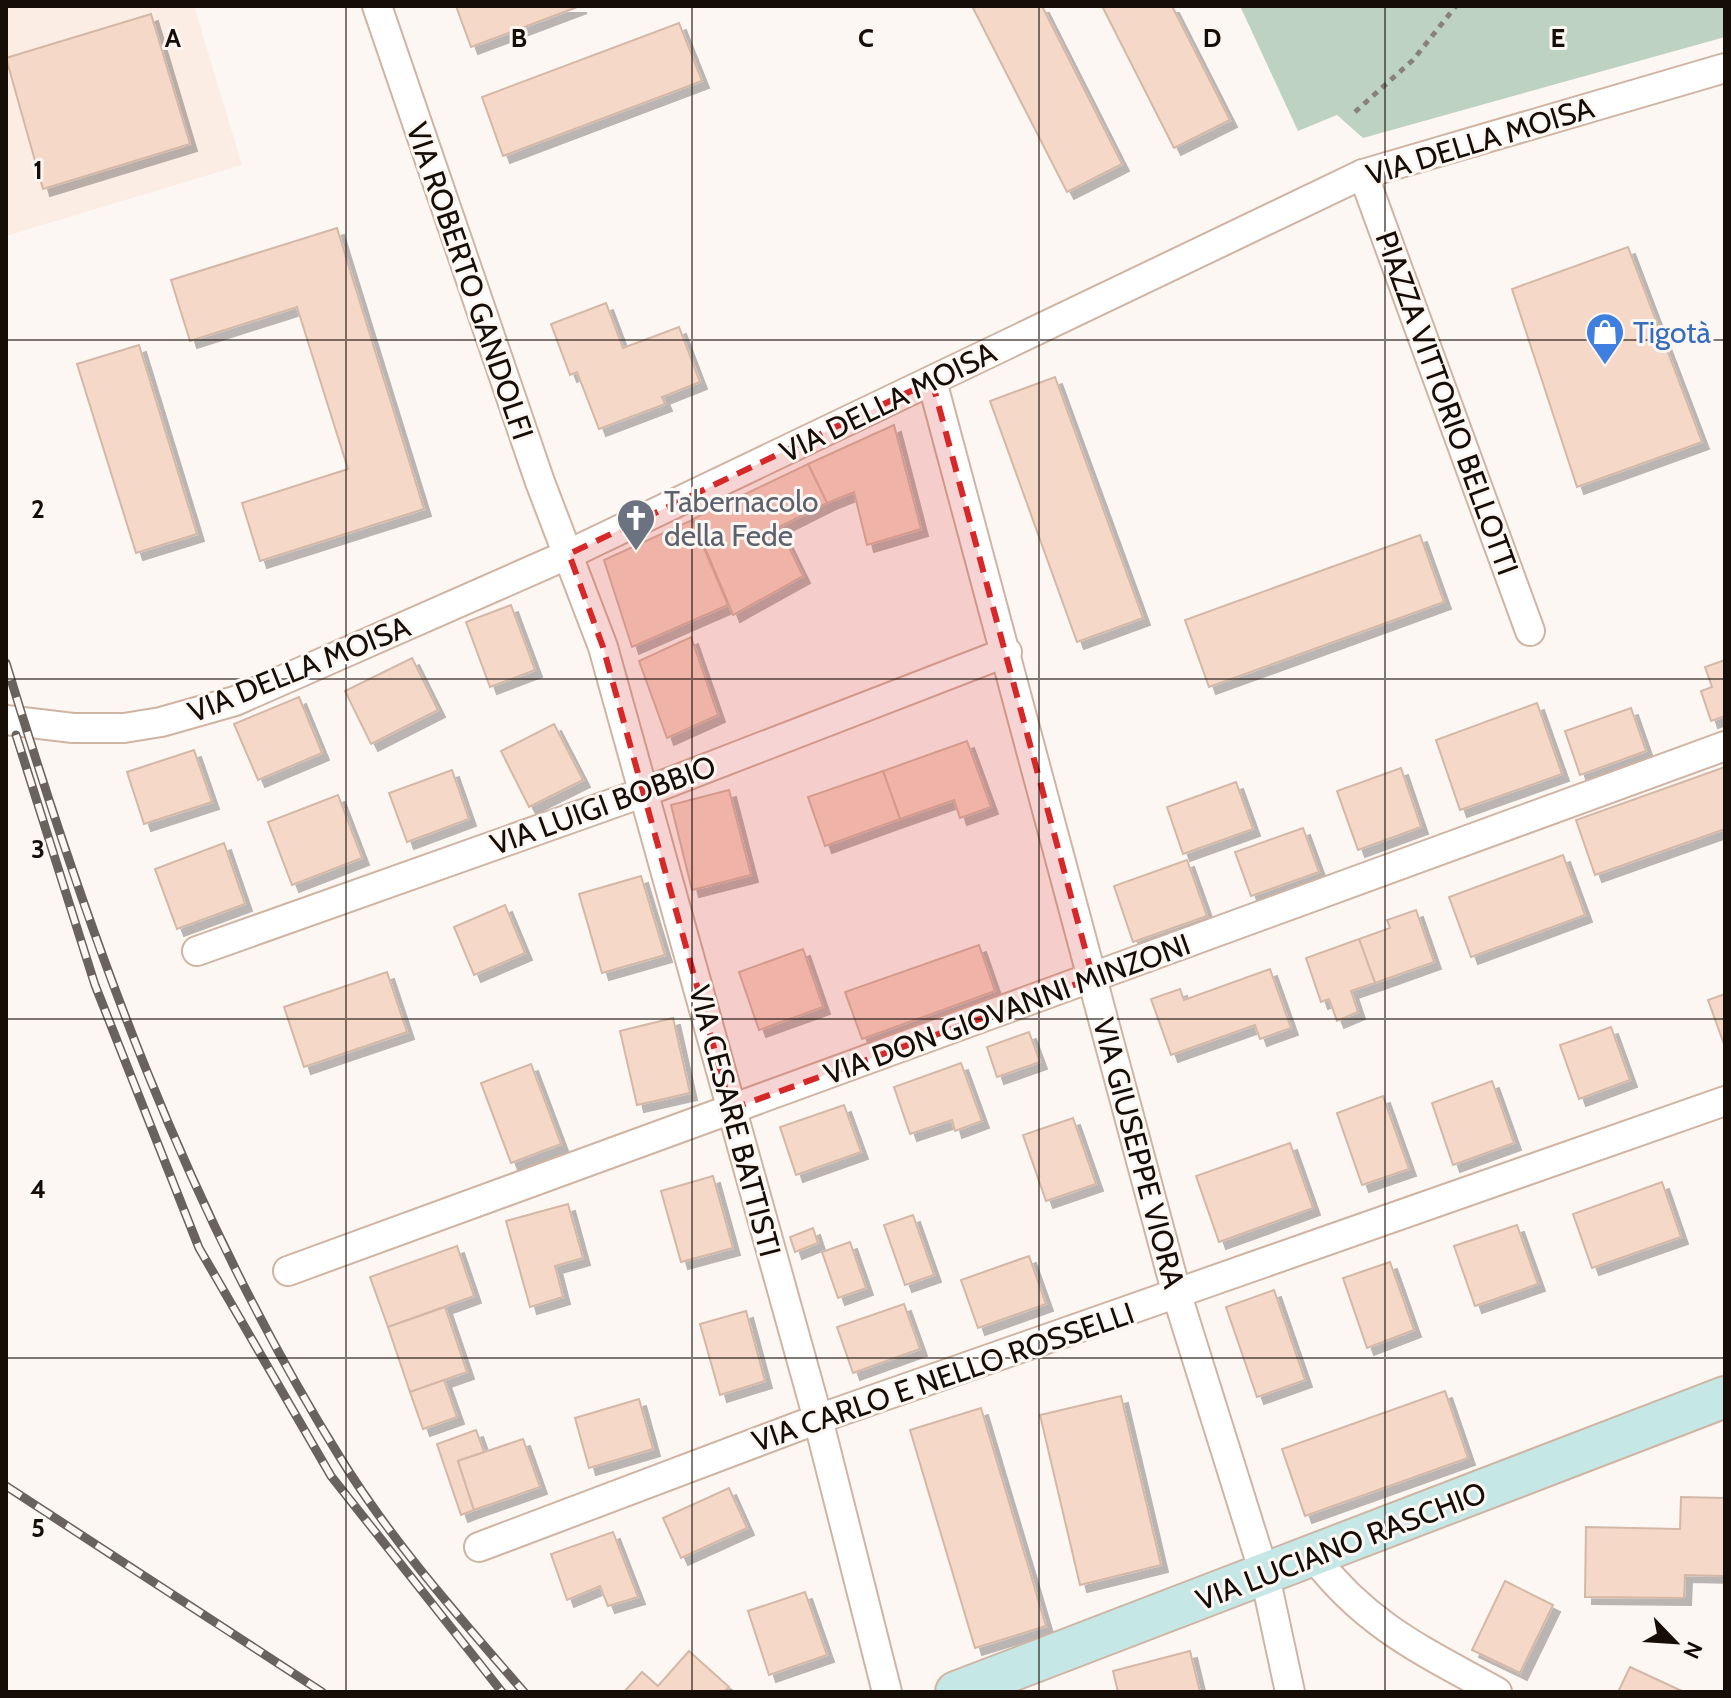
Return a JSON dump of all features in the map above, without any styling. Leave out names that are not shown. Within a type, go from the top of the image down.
[{"type":"street","name":"VIA ROBERTO GANDOLFI","points":[[377,6],[540,482],[569,554]]},
{"type":"street","name":"VIA DELLA MOISA","points":[[6,720],[102,729],[193,714],[235,701],[569,554],[1363,174],[1725,68]]},
{"type":"street","name":"PIAZZA VITTORIO BELLOTTI","points":[[1363,174],[1530,631]]},
{"type":"street","name":"VIA GIUSEPPE VIORA","points":[[932,381],[1177,1295],[1265,1576],[1290,1692]]},
{"type":"street","name":"VIA CESARE BATTISTI","points":[[569,554],[603,647],[818,1419],[887,1692]]},
{"type":"street","name":"VIA LUIGI BOBBIO","points":[[197,951],[642,793],[1007,652]]},
{"type":"street","name":"VIA DON GIOVANNI MINZONI","points":[[288,1271],[1725,746]]},
{"type":"street","name":"VIA CARLO E NELLO ROSSELLI","points":[[479,1547],[818,1419],[1725,1101]]},
{"type":"street","name":"VIA LUCIANO RASCHIO","points":[[956,1692],[1725,1397]]},
{"type":"street","points":[[1314,1557],[1338,1588],[1377,1624],[1497,1692]]},
{"type":"path","points":[[1355,112],[1413,60],[1456,6]]},
{"type":"highlighted area","points":[[932,381],[1093,978],[731,1109],[603,647],[569,554]]},
{"type":"shaded area","points":[[16,6],[194,6],[242,165],[6,236],[6,9]]},
{"type":"green space","points":[[1240,6],[1725,6],[1725,37],[1363,138],[1337,115],[1298,131]]},
{"type":"building","points":[[456,6],[580,6],[471,47]]},
{"type":"building","points":[[972,6],[1042,6],[1122,164],[1067,192]]},
{"type":"building","points":[[1102,6],[1172,6],[1230,120],[1174,148]]},
{"type":"building","points":[[151,14],[190,144],[43,189],[6,58]]},
{"type":"building","points":[[679,23],[702,81],[503,156],[482,97]]},
{"type":"building","points":[[337,228],[424,509],[260,561],[242,503],[348,469],[297,307],[190,341],[171,280]]},
{"type":"building","name":"Tigotà","points":[[1628,247],[1702,442],[1577,487],[1512,289]]},
{"type":"building","points":[[606,303],[623,348],[679,327],[700,382],[662,397],[665,404],[599,429],[577,372],[570,375],[551,324]]},
{"type":"building","points":[[139,345],[197,534],[136,553],[77,364]]},
{"type":"building","points":[[1055,377],[1143,618],[1077,642],[990,401]]},
{"type":"building","points":[[894,425],[921,529],[867,545],[854,492],[827,503],[808,464]]},
{"type":"building","points":[[808,464],[827,503],[779,527],[803,576],[733,615],[693,519]]},
{"type":"building","points":[[692,520],[728,605],[632,647],[604,560]]},
{"type":"building","points":[[1420,535],[1444,602],[1209,687],[1185,620]]},
{"type":"building","points":[[511,605],[535,670],[490,687],[466,622]]},
{"type":"building","points":[[691,637],[718,715],[667,738],[639,661]]},
{"type":"building","points":[[412,658],[438,710],[371,744],[345,691]]},
{"type":"building","points":[[1725,660],[1725,716],[1711,721],[1701,691],[1712,687],[1705,667]]},
{"type":"building","points":[[299,697],[322,753],[258,780],[234,724]]},
{"type":"building","points":[[1537,703],[1562,774],[1460,810],[1436,740]]},
{"type":"building","points":[[1631,708],[1646,751],[1580,775],[1565,731]]},
{"type":"building","points":[[554,724],[583,780],[529,807],[501,751]]},
{"type":"building","points":[[967,741],[991,807],[960,818],[954,800],[900,819],[883,771]]},
{"type":"building","points":[[194,750],[212,802],[144,824],[127,772]]},
{"type":"building","points":[[1725,767],[1725,829],[1595,875],[1576,820]]},
{"type":"building","points":[[1401,768],[1421,827],[1358,850],[1337,791]]},
{"type":"building","points":[[452,770],[469,819],[407,842],[389,793]]},
{"type":"building","points":[[883,771],[900,819],[825,846],[808,797]]},
{"type":"building","points":[[1236,782],[1253,829],[1183,854],[1167,807]]},
{"type":"building","points":[[729,790],[751,875],[692,890],[671,805]]},
{"type":"building","points":[[338,795],[362,858],[292,885],[268,822]]},
{"type":"building","points":[[1303,828],[1319,872],[1251,896],[1235,852]]},
{"type":"building","points":[[224,843],[245,904],[177,929],[155,869]]},
{"type":"building","points":[[1563,855],[1585,915],[1471,957],[1449,897]]},
{"type":"building","points":[[1187,860],[1207,916],[1133,942],[1114,886]]},
{"type":"building","points":[[641,876],[665,955],[602,973],[579,894]]},
{"type":"building","points":[[505,905],[525,953],[474,975],[454,927]]},
{"type":"building","points":[[1416,910],[1434,962],[1375,983],[1359,939],[1390,928],[1387,920]]},
{"type":"building","points":[[1359,939],[1375,983],[1351,991],[1358,1012],[1337,1021],[1329,999],[1321,1002],[1306,958]]},
{"type":"building","points":[[979,945],[995,991],[862,1039],[845,992]]},
{"type":"building","points":[[803,949],[823,1007],[759,1030],[739,972]]},
{"type":"building","points":[[1270,969],[1291,1028],[1260,1039],[1255,1025],[1171,1055],[1151,999],[1180,989],[1184,1000]]},
{"type":"building","points":[[387,972],[407,1032],[304,1067],[284,1007]]},
{"type":"building","points":[[1725,994],[1725,1047],[1708,1000]]},
{"type":"building","points":[[673,1018],[690,1093],[637,1105],[620,1031]]},
{"type":"building","points":[[1611,1027],[1630,1080],[1579,1099],[1560,1045]]},
{"type":"building","points":[[1029,1032],[1040,1062],[997,1077],[987,1047]]},
{"type":"building","points":[[961,1063],[982,1121],[955,1131],[952,1120],[910,1134],[894,1087]]},
{"type":"building","points":[[531,1064],[561,1144],[511,1163],[481,1083]]},
{"type":"building","points":[[1492,1081],[1514,1143],[1453,1165],[1432,1103]]},
{"type":"building","points":[[1383,1096],[1409,1169],[1362,1185],[1337,1113]]},
{"type":"building","points":[[844,1105],[861,1152],[796,1175],[780,1127]]},
{"type":"building","points":[[1073,1118],[1096,1184],[1046,1201],[1023,1135]]},
{"type":"building","points":[[1290,1143],[1313,1208],[1219,1242],[1196,1176]]},
{"type":"building","points":[[713,1176],[733,1248],[681,1262],[661,1191]]},
{"type":"building","points":[[1662,1182],[1681,1237],[1592,1268],[1573,1214]]},
{"type":"building","points":[[568,1204],[583,1258],[555,1266],[563,1297],[530,1307],[506,1221]]},
{"type":"building","points":[[913,1215],[934,1275],[905,1285],[884,1225]]},
{"type":"building","points":[[1517,1225],[1538,1284],[1475,1306],[1454,1246]]},
{"type":"building","points":[[813,1228],[818,1243],[795,1252],[790,1237]]},
{"type":"building","points":[[850,1242],[866,1288],[838,1298],[822,1252]]},
{"type":"building","points":[[457,1246],[474,1296],[388,1327],[370,1277]]},
{"type":"building","points":[[1029,1256],[1046,1304],[978,1328],[961,1280]]},
{"type":"building","points":[[1390,1262],[1414,1330],[1367,1348],[1343,1278]]},
{"type":"building","points":[[1274,1290],[1305,1380],[1257,1397],[1226,1307]]},
{"type":"building","points":[[904,1304],[920,1349],[853,1373],[837,1327]]},
{"type":"building","points":[[445,1307],[467,1372],[410,1392],[388,1327]]},
{"type":"building","points":[[746,1311],[765,1381],[720,1395],[700,1324]]},
{"type":"building","points":[[444,1380],[457,1417],[423,1429],[410,1392]]},
{"type":"building","points":[[1445,1391],[1468,1458],[1305,1516],[1282,1449]]},
{"type":"building","points":[[1121,1396],[1161,1565],[1080,1585],[1040,1415]]},
{"type":"building","points":[[639,1399],[653,1449],[589,1468],[575,1418]]},
{"type":"building","points":[[981,1408],[1046,1626],[975,1648],[910,1430]]},
{"type":"building","points":[[476,1430],[484,1452],[458,1461],[474,1510],[461,1515],[437,1444]]},
{"type":"building","points":[[523,1439],[540,1487],[474,1510],[458,1461]]},
{"type":"building","points":[[729,1488],[747,1528],[681,1558],[663,1518]]},
{"type":"building","points":[[1681,1497],[1725,1498],[1725,1576],[1685,1575],[1684,1598],[1585,1597],[1586,1527],[1680,1529]]},
{"type":"building","points":[[613,1532],[638,1597],[608,1606],[600,1586],[567,1600],[551,1554]]},
{"type":"building","points":[[1505,1581],[1553,1605],[1520,1673],[1472,1650]]},
{"type":"building","points":[[805,1592],[827,1655],[769,1675],[748,1611]]},
{"type":"building","points":[[689,1651],[729,1687],[724,1692],[624,1692],[642,1672],[658,1686]]},
{"type":"building","points":[[1190,1651],[1200,1692],[1118,1692],[1113,1671]]},
{"type":"building","points":[[1630,1667],[1684,1692],[1618,1692]]},
{"type":"railway","points":[[6,663],[72,870],[108,971],[189,1172],[236,1269],[286,1365],[361,1490],[428,1579],[524,1692]]},
{"type":"railway","points":[[16,735],[95,985],[199,1248],[331,1476],[502,1692]]},
{"type":"railway","points":[[6,1486],[322,1692]]},
{"type":"place","name":"Tigotà","points":[[1605,366]]},
{"type":"place","name":"Tabernacolo della Fede","points":[[636,552]]}]
